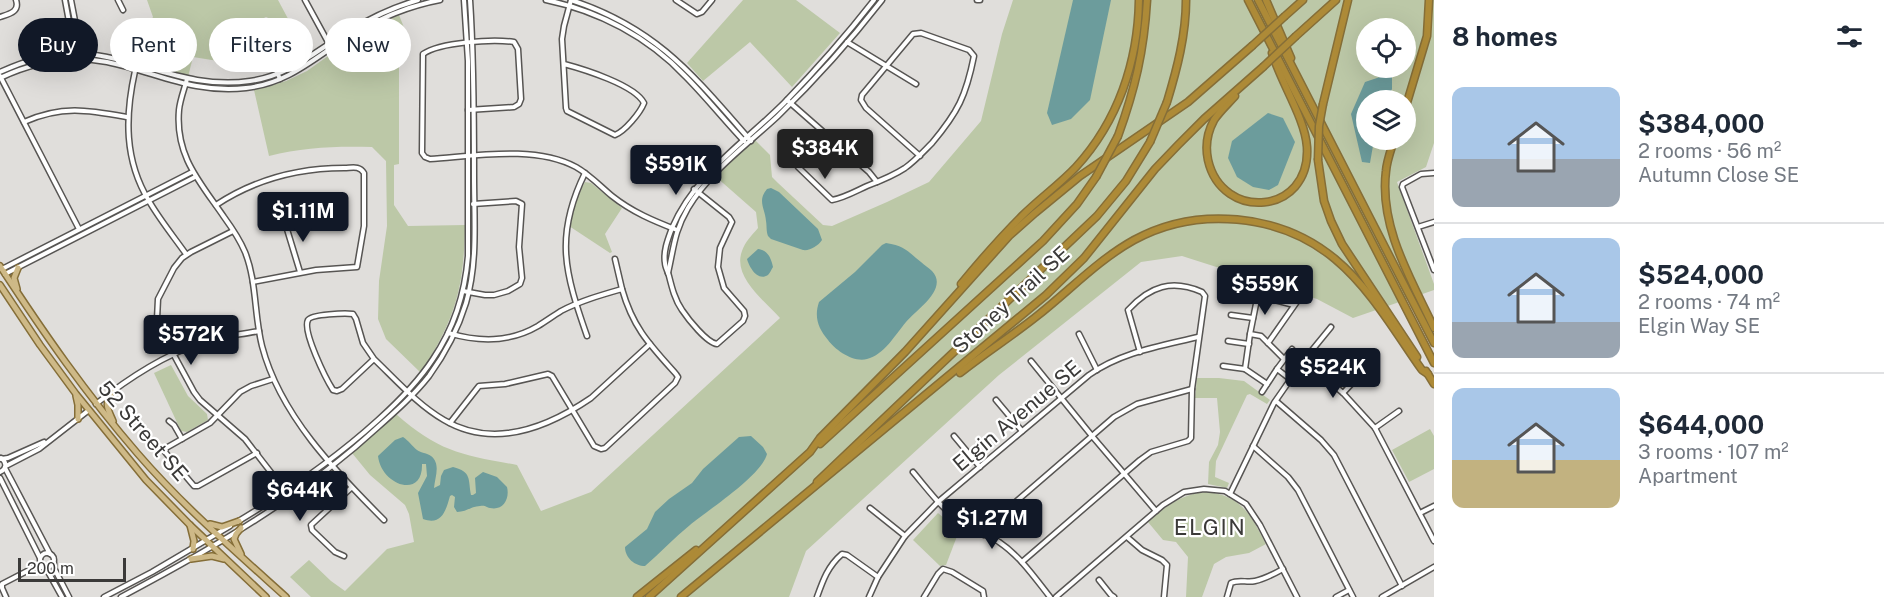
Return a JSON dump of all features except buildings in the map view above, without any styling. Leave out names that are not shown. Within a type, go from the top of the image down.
[{"type":"highway","points":[[937,316],[955,291],[999,240],[1073,170],[1095,143],[1118,103],[1128,75],[1136,42],[1139,0]]},
{"type":"highway","points":[[810,452],[1043,241],[1077,204],[1096,177],[1118,136],[1131,102],[1140,69],[1147,0]]},
{"type":"highway","points":[[801,497],[1097,216],[1126,181],[1150,142],[1167,102],[1179,58],[1186,0]]},
{"type":"highway","points":[[1248,0],[1434,363]]},
{"type":"highway","points":[[1258,0],[1434,344]]},
{"type":"highway","points":[[1266,0],[1284,39],[1298,78]]},
{"type":"highway","name":"Stoney Trail SE","points":[[649,597],[810,452],[820,438],[905,352],[1009,237],[1047,202],[1080,176],[1172,114],[1215,79],[1302,0]]},
{"type":"highway","name":"Stoney Trail SE","points":[[681,597],[925,397],[1066,277],[1103,236],[1155,169],[1172,151],[1204,119],[1336,0]]},
{"type":"highway","points":[[1348,0],[1319,126],[1318,160],[1324,201],[1342,244],[1434,384]]},
{"type":"highway","points":[[1411,90],[1425,45],[1429,1]]},
{"type":"highway","points":[[1262,68],[1217,116],[1209,131],[1207,149],[1211,169],[1220,185],[1233,195],[1257,203],[1274,200],[1294,188],[1304,174],[1307,157],[1302,126],[1275,63],[1269,41]]},
{"type":"highway","points":[[1391,150],[1386,171],[1385,188],[1389,220],[1401,257],[1434,328]]},
{"type":"highway","points":[[925,397],[945,385],[1031,320],[1090,270],[1133,240],[1166,226],[1217,219],[1247,220],[1280,228],[1334,258],[1370,295],[1422,370],[1428,374]]},
{"type":"highway","points":[[637,597],[689,554],[707,543]]},
{"type":"main road","points":[[18,268],[14,278],[21,299]]},
{"type":"main road","name":"52 Street SE","points":[[1,271],[96,404],[154,472],[216,534],[286,597]]},
{"type":"main road","name":"52 Street SE","points":[[0,285],[76,394],[146,480],[266,597]]},
{"type":"main road","points":[[112,391],[106,405],[116,428]]},
{"type":"main road","points":[[76,394],[78,419]]},
{"type":"main road","points":[[89,410],[96,404]]},
{"type":"main road","points":[[204,522],[218,527],[239,521]]},
{"type":"main road","points":[[190,525],[194,541],[193,549]]},
{"type":"main road","points":[[241,528],[234,539],[243,558]]},
{"type":"main road","points":[[191,559],[212,556],[226,559]]},
{"type":"street","points":[[0,17],[15,11],[16,0]]},
{"type":"street","points":[[65,0],[68,18]]},
{"type":"street","points":[[71,0],[74,18]]},
{"type":"street","points":[[118,0],[123,10]]},
{"type":"street","points":[[305,0],[325,37]]},
{"type":"street","points":[[372,18],[418,0]]},
{"type":"street","points":[[383,18],[440,0]]},
{"type":"street","points":[[104,597],[207,541],[329,461],[408,391],[428,367],[448,333],[463,291],[468,256],[468,42],[464,0]]},
{"type":"street","points":[[121,597],[191,559],[290,497],[356,448],[412,395],[436,366],[454,334],[468,292],[474,254],[474,42],[470,0]]},
{"type":"street","points":[[546,0],[595,14],[623,28],[662,54],[685,75],[745,143]]},
{"type":"street","points":[[564,64],[620,85],[641,99],[644,103],[642,109],[621,132],[615,135],[570,114],[566,108],[564,64],[563,33],[571,0],[610,15],[635,28],[658,44],[692,74],[751,141]]},
{"type":"street","points":[[676,0],[696,14],[712,0]]},
{"type":"street","points":[[696,191],[731,220],[731,225],[720,248],[718,267],[724,288],[744,311],[744,319],[717,344],[711,343],[679,306],[668,274],[675,229],[696,191],[787,100],[874,0]]},
{"type":"street","points":[[745,143],[751,141],[791,103],[882,0]]},
{"type":"street","points":[[826,134],[799,160],[797,165],[832,200],[905,168],[920,156],[956,112],[966,89],[973,54],[969,50],[918,32],[913,34],[862,95],[861,103],[920,156]]},
{"type":"street","points":[[842,39],[916,84]]},
{"type":"street","points":[[468,110],[514,107],[519,104],[521,99],[517,45],[512,42],[468,42],[428,51],[422,57],[422,153],[424,157],[430,159],[525,154],[562,161],[585,173],[623,204],[675,229]]},
{"type":"street","points":[[162,72],[211,83],[254,81],[278,74],[325,49]]},
{"type":"street","points":[[142,72],[201,88],[236,89],[264,85],[280,79],[307,66],[325,50]]},
{"type":"street","points":[[0,76],[18,68]]},
{"type":"street","points":[[0,76],[18,70]]},
{"type":"street","points":[[135,72],[127,117],[130,152],[148,201],[186,255]]},
{"type":"street","points":[[278,74],[280,79]]},
{"type":"street","points":[[0,76],[82,235]]},
{"type":"street","points":[[187,79],[181,100],[179,123],[183,148],[192,172],[244,250],[253,282],[259,331],[273,379],[295,417],[329,461],[351,488],[384,520]]},
{"type":"street","points":[[787,100],[869,172],[877,182]]},
{"type":"street","points":[[24,122],[48,112],[71,109],[127,117]]},
{"type":"street","points":[[216,205],[252,185],[277,177],[327,168],[361,169],[364,173],[364,226],[358,265],[354,268],[300,272],[253,282]]},
{"type":"street","points":[[1,271],[192,172]]},
{"type":"street","points":[[585,173],[572,204],[566,235],[566,263],[569,281],[587,336]]},
{"type":"street","points":[[1434,173],[1421,174],[1403,183],[1402,187],[1434,270]]},
{"type":"street","points":[[1,271],[18,268],[195,177]]},
{"type":"street","points":[[463,291],[485,295],[503,293],[518,285],[522,278],[519,247],[522,204],[516,201],[468,204]]},
{"type":"street","points":[[300,272],[286,226],[290,223],[314,219]]},
{"type":"street","points":[[1418,227],[1434,222]]},
{"type":"street","points":[[233,231],[186,255],[174,268],[157,304],[158,323],[194,392],[218,416],[238,431],[290,497]]},
{"type":"street","points":[[450,423],[479,386],[522,381],[545,373],[552,376],[594,446],[598,449],[605,448],[677,380],[676,374],[642,334],[630,314],[615,259]]},
{"type":"street","points":[[1022,562],[1151,452],[1188,441],[1191,438],[1192,389],[1205,296],[1202,292],[1184,285],[1167,285],[1154,290],[1134,303],[1128,310],[1140,352]]},
{"type":"street","points":[[448,333],[476,339],[508,338],[527,332],[576,304],[622,289]]},
{"type":"street","points":[[1235,290],[1258,294],[1294,306]]},
{"type":"street","points":[[1245,369],[1258,294]]},
{"type":"street","points":[[1268,343],[1301,296]]},
{"type":"street","points":[[374,359],[342,389],[333,390],[315,356],[307,321],[315,316],[353,314],[363,343],[374,359],[433,412],[464,429],[485,433],[510,433],[538,427],[591,398],[650,344]]},
{"type":"street","points":[[1231,315],[1253,318]]},
{"type":"street","points":[[1230,494],[1275,400],[1331,327]]},
{"type":"street","points":[[96,404],[128,379],[173,355],[209,340],[259,331]]},
{"type":"street","points":[[1079,333],[1097,369]]},
{"type":"street","points":[[1250,334],[1261,336],[1284,360]]},
{"type":"street","name":"Elgin Avenue SE","points":[[869,597],[878,577],[905,536],[938,502],[1097,369],[1117,359],[1198,337]]},
{"type":"street","points":[[1228,341],[1249,344]]},
{"type":"street","points":[[1262,392],[1292,349]]},
{"type":"street","points":[[1304,360],[1342,393],[1375,428],[1434,541]]},
{"type":"street","points":[[1031,361],[1156,511]]},
{"type":"street","points":[[1342,393],[1370,364]]},
{"type":"street","points":[[1223,366],[1245,369],[1267,384]]},
{"type":"street","points":[[1277,369],[1290,379]]},
{"type":"street","points":[[257,453],[222,474],[195,486],[165,453],[166,448],[207,426],[240,392],[273,379]]},
{"type":"street","points":[[984,535],[1004,512],[1114,417],[1137,404],[1192,389]]},
{"type":"street","points":[[996,399],[1022,431]]},
{"type":"street","points":[[1275,400],[1321,440],[1334,455],[1402,586]]},
{"type":"street","points":[[0,472],[39,449],[89,410]]},
{"type":"street","points":[[1375,428],[1399,411]]},
{"type":"street","points":[[169,422],[174,425],[182,440]]},
{"type":"street","points":[[954,436],[980,466]]},
{"type":"street","points":[[48,441],[8,458],[1,458],[53,557],[54,568],[69,597]]},
{"type":"street","points":[[1253,446],[1288,477],[1298,490],[1353,597]]},
{"type":"street","points":[[913,472],[938,502],[963,525],[999,542],[1022,562],[1050,597]]},
{"type":"street","points":[[0,478],[40,558],[40,563],[49,571],[62,597]]},
{"type":"street","points":[[344,556],[335,552],[312,530],[311,525],[351,488]]},
{"type":"street","points":[[1056,597],[1156,511],[1184,492],[1204,489],[1230,494],[1246,504],[1253,513],[1297,597]]},
{"type":"street","points":[[1420,513],[1434,506]]},
{"type":"street","points":[[870,508],[905,536]]},
{"type":"street","points":[[1127,537],[1142,550],[1167,565],[1164,597]]},
{"type":"street","points":[[33,568],[40,558],[45,554],[50,554]]},
{"type":"street","points":[[817,597],[826,573],[833,561],[842,554],[848,555],[878,577]]},
{"type":"street","points":[[6,597],[2,584],[33,568],[50,567],[54,563]]},
{"type":"street","points":[[1382,597],[1434,567]]},
{"type":"street","points":[[924,597],[943,569],[983,591],[984,597]]},
{"type":"street","points":[[1227,597],[1231,583],[1236,580],[1255,582],[1283,569]]},
{"type":"street","points":[[1099,580],[1114,597]]},
{"type":"street","points":[[1336,597],[1349,590]]},
{"type":"green space","points":[[147,0],[278,0],[288,18],[209,18],[209,60],[197,58],[197,18],[153,17]]},
{"type":"green space","points":[[743,0],[796,0],[840,33],[792,87],[750,42],[703,81],[687,63]]},
{"type":"green space","points":[[1013,0],[1434,0],[1434,143],[1426,167],[1397,182],[1434,284],[1434,290],[1353,318],[1317,299],[1182,256],[1141,262],[999,375],[806,551],[789,597],[311,597],[290,577],[309,560],[345,591],[387,549],[414,542],[405,505],[370,475],[352,453],[396,414],[425,437],[452,450],[517,465],[541,511],[591,492],[780,318],[752,288],[742,270],[740,261],[742,251],[758,228],[756,212],[715,176],[755,140],[770,155],[772,177],[823,225],[832,226],[929,182],[981,121],[1002,34]]},
{"type":"green space","points":[[325,58],[325,72],[399,72],[399,164],[394,165],[394,205],[408,226],[465,225],[460,286],[455,303],[442,336],[421,373],[386,339],[378,319],[379,281],[387,226],[386,161],[372,147],[320,148],[269,156],[254,90],[286,81],[305,72],[313,72],[313,67]]},
{"type":"green space","points":[[170,72],[189,72],[188,77]]},
{"type":"green space","points":[[585,182],[591,183],[622,208],[605,234],[612,252],[610,253],[569,226],[577,197]]},
{"type":"green space","points":[[171,365],[188,396],[207,414],[208,420],[187,432],[181,431],[154,373]]},
{"type":"green space","points":[[1197,378],[1244,381],[1270,400],[1267,404],[1250,394],[1247,395],[1216,461],[1215,477],[1229,483],[1227,488],[1208,484],[1209,462],[1218,445],[1220,432],[1217,398],[1195,398]]},
{"type":"green space","points":[[1430,429],[1434,436],[1434,469],[1409,482],[1392,450]]},
{"type":"green space","points":[[1206,492],[1228,497],[1237,502],[1250,516],[1266,544],[1249,553],[1226,557],[1214,564],[1202,597],[1186,597],[1188,557],[1176,542],[1163,540],[1148,522],[1174,502],[1189,495]]},
{"type":"green space","points":[[938,513],[959,531],[946,565],[940,566],[913,540]]},
{"type":"water","points":[[1073,0],[1111,0],[1090,100],[1071,119],[1052,125],[1047,113]]},
{"type":"water","points":[[1377,78],[1392,78],[1392,89],[1362,90],[1365,82]]},
{"type":"water","points":[[1356,103],[1356,136],[1351,114]]},
{"type":"water","points":[[1268,113],[1283,118],[1295,142],[1278,185],[1269,190],[1253,187],[1237,177],[1228,158],[1232,141]]},
{"type":"water","points":[[1359,150],[1372,150],[1370,163],[1362,162]]},
{"type":"water","points":[[771,188],[779,192],[818,229],[822,240],[816,246],[803,250],[768,236],[762,197],[767,189]]},
{"type":"water","points":[[886,243],[905,250],[932,271],[937,285],[929,299],[884,349],[873,357],[856,359],[831,344],[819,327],[817,313],[819,302]]},
{"type":"water","points":[[758,249],[768,255],[773,267],[764,277],[754,272],[747,259]]},
{"type":"water","points":[[751,436],[767,454],[755,472],[684,530],[645,566],[631,561],[625,547],[647,529],[655,512],[692,483],[703,469],[739,437]]},
{"type":"water","points":[[403,437],[417,450],[434,459],[437,471],[434,488],[440,485],[444,470],[453,467],[466,474],[471,495],[473,495],[476,493],[475,478],[483,472],[497,477],[507,487],[506,500],[499,508],[482,506],[457,512],[454,507],[455,497],[452,495],[439,518],[429,521],[423,519],[418,493],[427,476],[426,464],[422,464],[421,475],[416,482],[409,485],[401,484],[386,475],[378,456],[395,440]]},
{"type":"district","name":"ELGIN","points":[[1210,527]]}]
